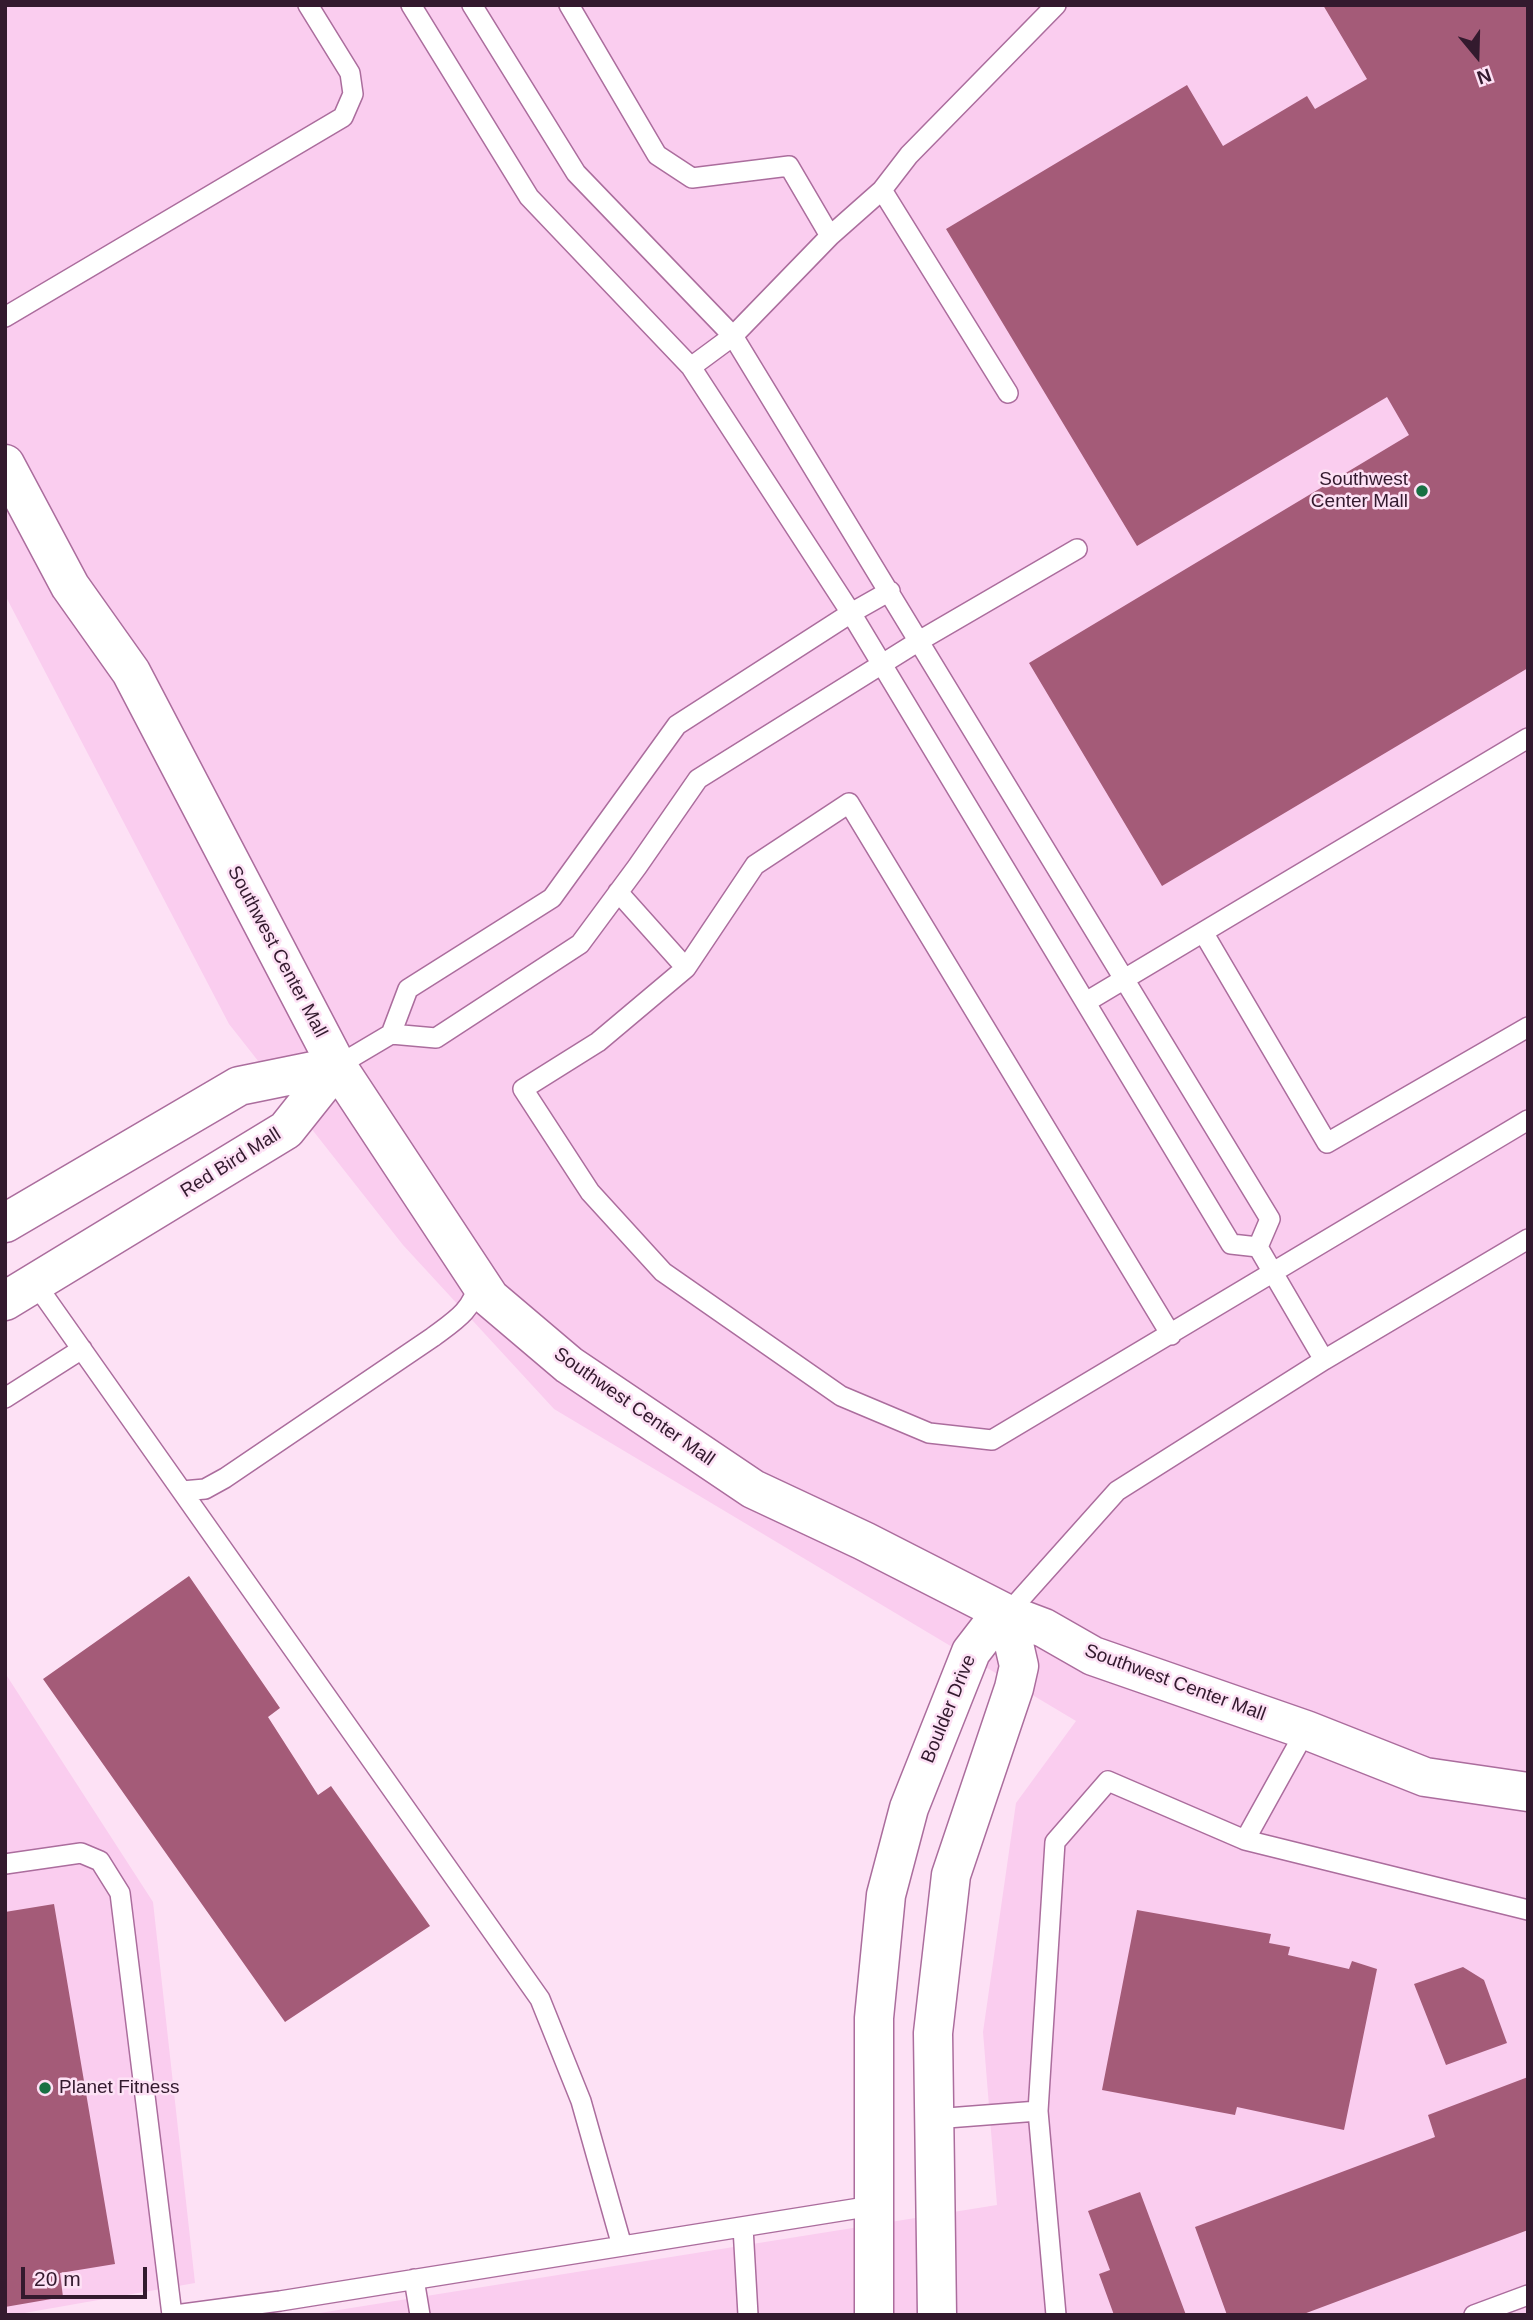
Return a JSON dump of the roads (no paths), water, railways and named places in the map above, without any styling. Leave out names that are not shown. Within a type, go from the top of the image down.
[{"type":"street","name":"Southwest Center Mall","points":[[5,464],[70,586],[131,671],[337,1066],[490,1298],[569,1365],[754,1489],[864,1541],[1007,1614],[1044,1628],[1093,1656],[1306,1730],[1425,1777],[1528,1792]]},
{"type":"street","points":[[5,1223],[239,1086],[337,1066]]},
{"type":"street","name":"Red Bird Mall","points":[[20,1292],[286,1130],[337,1066]]},
{"type":"street","points":[[937,2315],[933,2033],[951,1875],[1014,1688],[1019,1665],[1007,1614]]},
{"type":"street","name":"Boulder Drive","points":[[874,2315],[874,2018],[886,1895],[909,1808],[971,1652],[988,1630],[1007,1614]]},
{"type":"lane","points":[[5,317],[343,117],[353,94],[350,73],[308,5]]},
{"type":"lane","points":[[411,5],[529,197],[691,367],[851,613],[1231,1244],[1258,1247]]},
{"type":"lane","points":[[472,5],[576,173],[733,335],[1270,1219],[1258,1247]]},
{"type":"lane","points":[[569,5],[657,155],[692,178],[789,166],[831,236]]},
{"type":"lane","points":[[691,367],[733,335],[831,236],[882,190],[909,155],[1056,5]]},
{"type":"lane","points":[[882,190],[1008,393]]},
{"type":"lane","points":[[337,1066],[391,1034],[436,1038],[580,944],[698,779],[919,640],[1077,549]]},
{"type":"lane","points":[[391,1034],[408,989],[552,898],[677,725],[851,613],[890,591]]},
{"type":"lane","points":[[1086,1002],[1528,738]]},
{"type":"lane","points":[[1171,1335],[849,803],[755,865],[686,968],[598,1042],[523,1089],[590,1192],[663,1272],[841,1396],[929,1433],[992,1440],[1171,1335],[1528,1120]]},
{"type":"lane","points":[[618,892],[686,968]]},
{"type":"lane","points":[[1203,932],[1327,1143],[1528,1027]]},
{"type":"lane","points":[[1007,1614],[1117,1491],[1324,1360],[1528,1239]]},
{"type":"lane","points":[[1258,1247],[1324,1360]]},
{"type":"lane","points":[[182,1491],[205,1489],[225,1478],[433,1337],[463,1314],[475,1298],[479,1281]]},
{"type":"lane","points":[[20,1292],[82,1349],[540,1999],[581,2101],[622,2246]]},
{"type":"lane","points":[[5,1398],[82,1349]]},
{"type":"lane","points":[[1245,1840],[1306,1730]]},
{"type":"lane","points":[[1056,2315],[1038,2111],[1055,1842],[1108,1781],[1245,1840],[1528,1909]]},
{"type":"lane","points":[[5,1864],[80,1853],[100,1861],[120,1893],[173,2315],[281,2308],[414,2279],[873,2206]]},
{"type":"lane","points":[[934,2119],[1038,2111]]},
{"type":"lane","points":[[743,2227],[748,2315]]},
{"type":"lane","points":[[414,2279],[420,2315]]},
{"type":"lane","points":[[1474,2315],[1507,2309],[1528,2295]]},
{"type":"place","name":"Southwest Center Mall","points":[[1422,491]]},
{"type":"place","name":"Planet Fitness","points":[[45,2088]]}]
